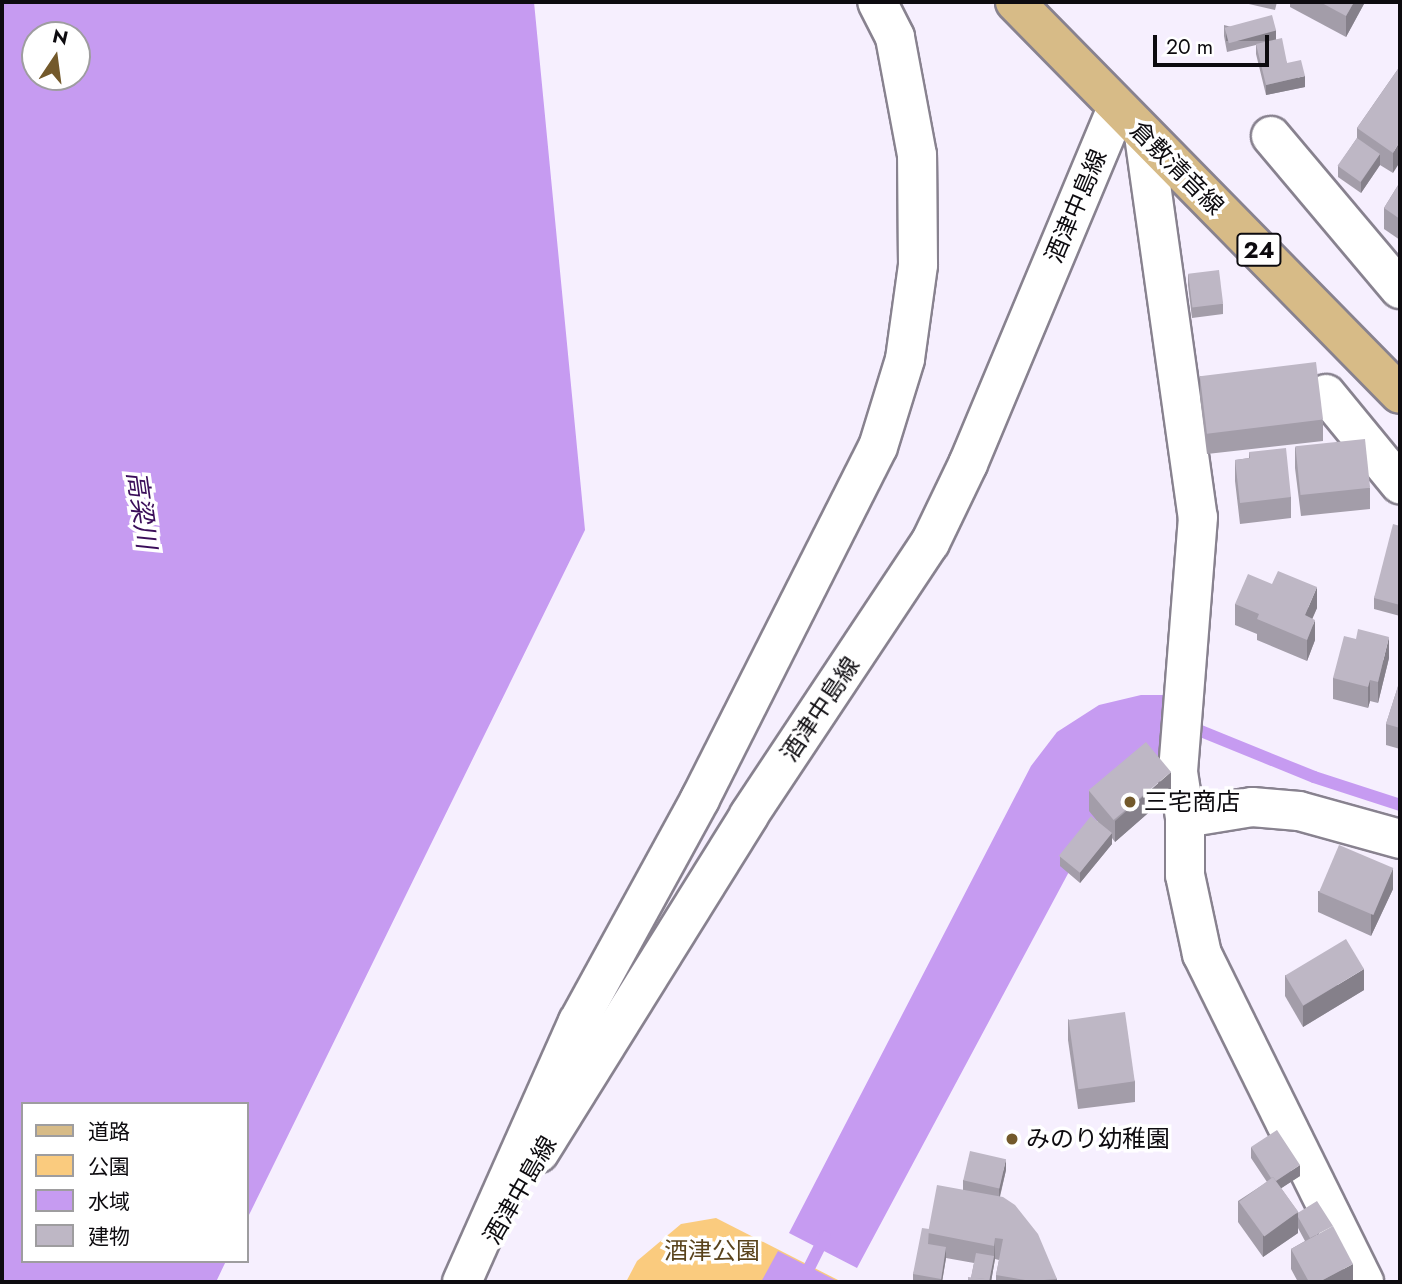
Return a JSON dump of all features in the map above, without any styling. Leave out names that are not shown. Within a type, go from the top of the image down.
[{"type":"main road","points":[[462,1282],[578,1022],[700,799],[878,447],[905,359],[918,265],[918,155],[895,37],[877,2]]},
{"type":"main road","name":"倉敷清音線","points":[[1015,2],[1116,108],[1400,394]]},
{"type":"main road","name":"酒津中島線","points":[[468,1282],[536,1159],[749,815],[930,543],[968,464],[1116,108]]},
{"type":"main road","points":[[1144,135],[1198,517],[1178,772],[1185,818],[1185,876],[1202,954],[1364,1282]]},
{"type":"main road","points":[[1271,136],[1400,289]]},
{"type":"main road","points":[[1326,394],[1400,484]]},
{"type":"main road","points":[[1185,818],[1252,807],[1299,811],[1400,839]]},
{"type":"green space","name":"酒津公園","points":[[716,1218],[842,1282],[626,1282],[637,1261],[681,1224]]},
{"type":"water","name":"高梁川","points":[[2,2],[534,2],[585,530],[248,1217],[248,1102],[21,1102],[21,1263],[225,1263],[216,1282],[2,1282]]},
{"type":"water","points":[[1141,695],[1164,695],[1167,769],[1109,804],[1094,825],[857,1268],[789,1233],[1031,766],[1057,732],[1099,705]]},
{"type":"water","points":[[778,1251],[839,1282],[761,1282]]},
{"type":"building","points":[[1320,2],[1354,2],[1346,16]]},
{"type":"building","points":[[1272,15],[1276,30],[1229,43],[1225,28]]},
{"type":"building","points":[[1282,38],[1287,63],[1301,60],[1305,76],[1266,85],[1256,44]]},
{"type":"building","points":[[1398,69],[1400,141],[1393,153],[1357,128]]},
{"type":"building","points":[[1357,138],[1380,154],[1360,182],[1337,166]]},
{"type":"building","points":[[1400,182],[1400,219],[1384,208]]},
{"type":"building","points":[[1219,270],[1223,304],[1192,308],[1188,274]]},
{"type":"building","points":[[1316,362],[1323,420],[1207,434],[1200,376]]},
{"type":"building","points":[[1365,439],[1370,488],[1301,495],[1295,446]]},
{"type":"building","points":[[1286,448],[1291,497],[1240,503],[1235,460],[1250,458],[1249,452]]},
{"type":"building","points":[[1393,524],[1400,526],[1400,605],[1374,598]]},
{"type":"building","points":[[1278,571],[1317,587],[1305,615],[1315,620],[1307,640],[1257,619],[1259,614],[1235,604],[1248,574],[1272,584]]},
{"type":"building","points":[[1358,629],[1389,637],[1378,682],[1370,680],[1368,687],[1333,678],[1344,636],[1356,639]]},
{"type":"building","points":[[1400,680],[1400,728],[1386,724]]},
{"type":"building","points":[[1146,742],[1171,772],[1114,820],[1089,790]]},
{"type":"building","points":[[1091,816],[1112,833],[1080,873],[1059,856]]},
{"type":"building","points":[[1339,845],[1393,868],[1373,915],[1319,892]]},
{"type":"building","points":[[1346,939],[1364,969],[1303,1006],[1285,976]]},
{"type":"building","points":[[1125,1012],[1135,1081],[1078,1089],[1069,1020]]},
{"type":"building","points":[[1277,1130],[1300,1165],[1276,1181],[1271,1178],[1251,1147]]},
{"type":"building","points":[[970,1151],[1006,1159],[999,1189],[963,1180]]},
{"type":"building","points":[[1273,1177],[1298,1212],[1264,1236],[1239,1202]]},
{"type":"building","points":[[937,1185],[1003,1197],[1015,1205],[1038,1234],[1057,1279],[1031,1281],[996,1275],[1003,1239],[995,1238],[994,1246],[928,1233]]},
{"type":"building","points":[[1317,1201],[1333,1226],[1310,1238],[1298,1213]]},
{"type":"building","points":[[1333,1226],[1353,1264],[1319,1282],[1309,1282],[1291,1249]]},
{"type":"building","points":[[922,1228],[929,1229],[928,1244],[946,1247],[941,1279],[913,1274]]},
{"type":"building","points":[[976,1253],[994,1256],[989,1282],[971,1278]]},
{"type":"building","points":[[968,1277],[985,1279],[985,1282],[968,1282]]},
{"type":"waterway","points":[[1186,725],[1314,777],[1400,805]]},
{"type":"waterway","points":[[802,1282],[825,1236]]},
{"type":"place","name":"三宅商店","points":[[1130,802]]},
{"type":"place","name":"みのり幼稚園","points":[[1012,1139]]}]
